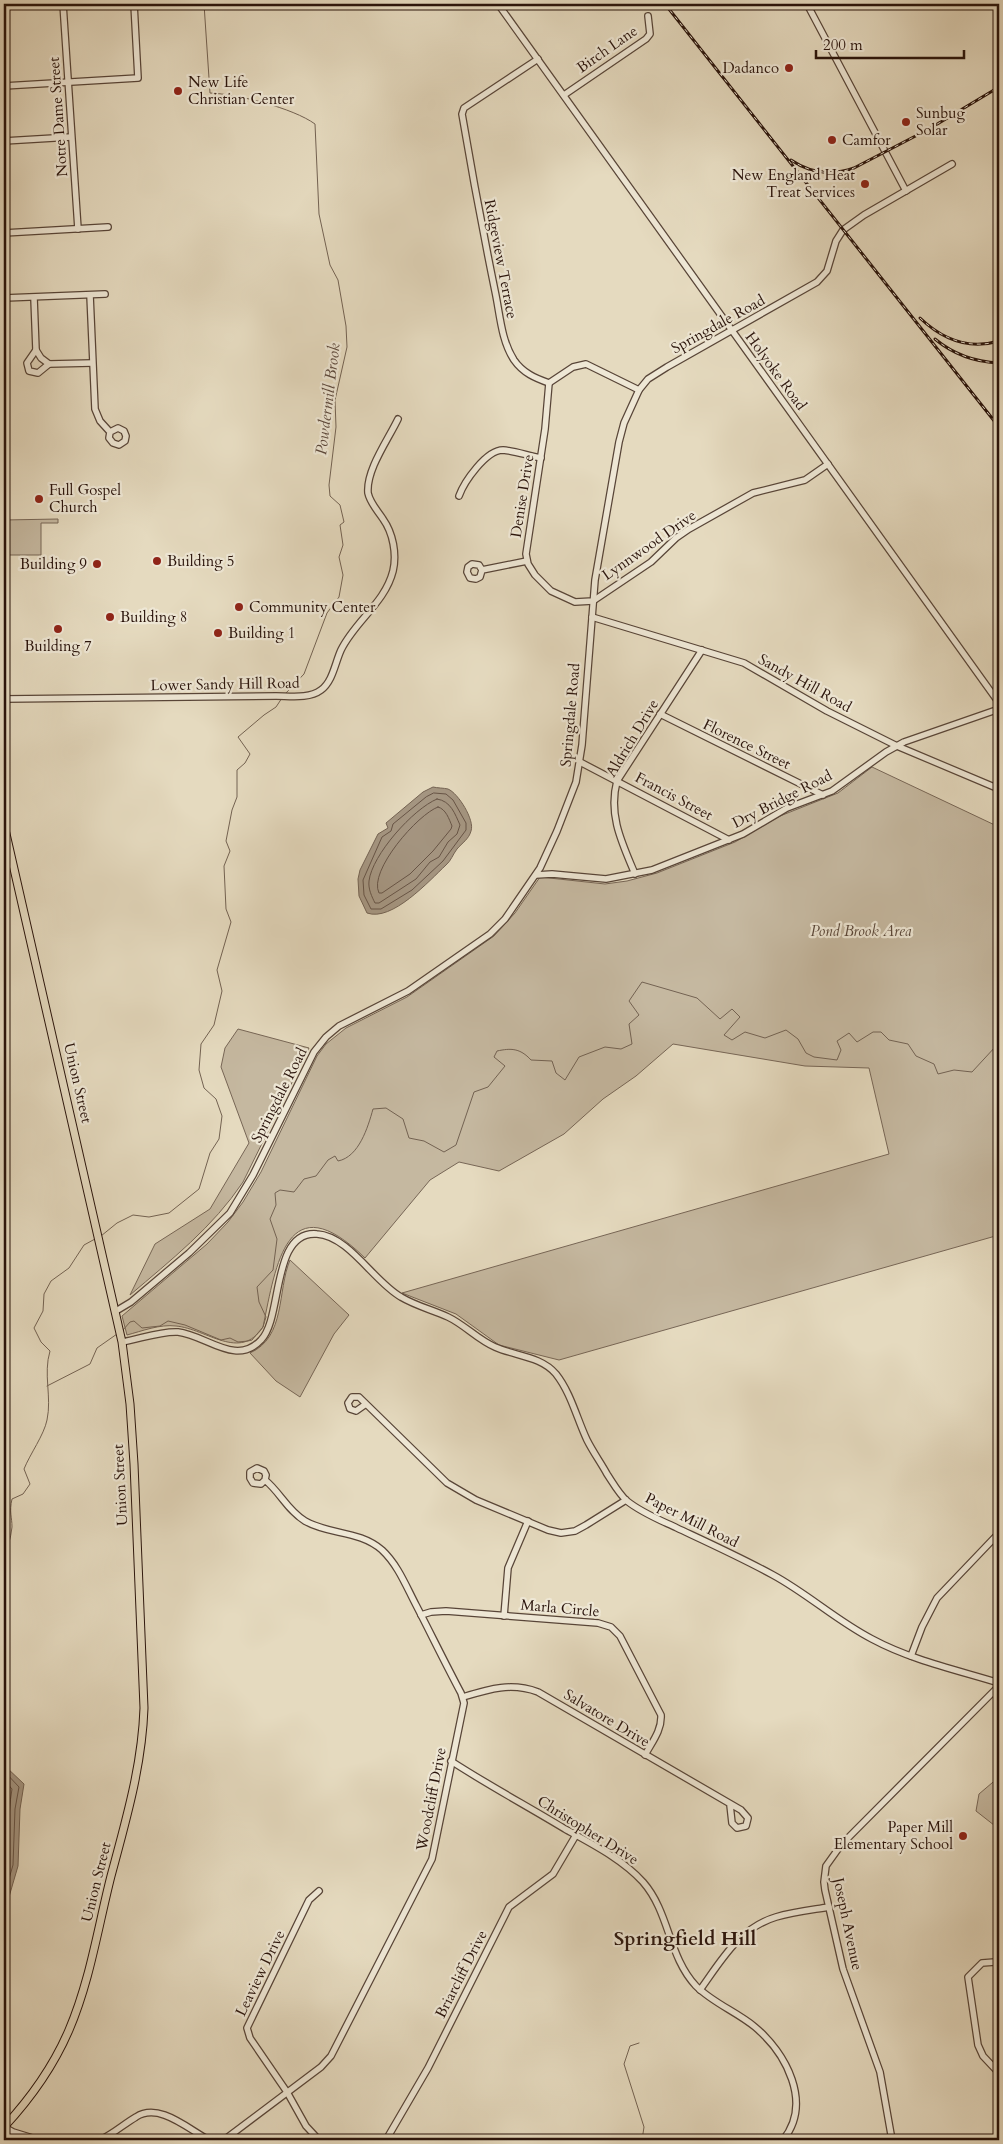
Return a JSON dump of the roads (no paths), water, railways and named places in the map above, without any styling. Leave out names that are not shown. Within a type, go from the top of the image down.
[{"type":"main road","name":"Union Street","points":[[4,825],[7,854],[121,1335],[130,1404],[134,1464],[144,1708],[142,1742],[133,1792],[88,1976],[69,2030],[39,2084],[4,2127]]},
{"type":"street","name":"Notre Dame Street","points":[[63,4],[78,229]]},
{"type":"street","points":[[4,86],[138,78],[134,4]]},
{"type":"street","name":"Holyoke Road","points":[[498,4],[999,703]]},
{"type":"street","points":[[807,4],[906,191]]},
{"type":"street","name":"Birch Lane","points":[[564,95],[646,39],[650,34],[648,16]]},
{"type":"street","name":"Ridgeview Terrace","points":[[538,59],[464,108],[462,114],[474,186],[504,337],[512,356],[520,367],[534,377],[549,382]]},
{"type":"street","points":[[4,141],[72,137]]},
{"type":"street","name":"Springdale Road","points":[[116,1311],[131,1302],[207,1238],[230,1213],[253,1175],[314,1052],[326,1037],[344,1023],[408,991],[490,934],[505,919],[536,875],[550,849],[571,798],[580,762],[595,580],[619,442],[624,423],[639,390],[648,379],[662,370],[817,282],[828,267],[836,241],[843,230],[864,215],[952,164]]},
{"type":"street","points":[[4,233],[108,227]]},
{"type":"street","points":[[4,298],[104,294]]},
{"type":"street","points":[[90,295],[95,409],[99,418],[110,432]]},
{"type":"street","points":[[34,298],[36,350],[41,358],[49,364]]},
{"type":"street","points":[[36,350],[27,363],[29,371],[38,373],[49,364],[92,363]]},
{"type":"street","points":[[549,382],[573,367],[586,364],[639,390]]},
{"type":"street","name":"Denise Drive","points":[[527,561],[526,545],[547,416],[549,382]]},
{"type":"street","name":"Lower Sandy Hill Road","points":[[4,699],[304,696],[321,690],[328,682],[342,648],[351,633],[378,601],[393,570],[394,554],[392,540],[384,520],[368,494],[370,475],[398,420]]},
{"type":"street","points":[[458,496],[475,470],[493,453],[504,450],[541,458]]},
{"type":"street","name":"Lynnwood Drive","points":[[593,601],[651,562],[676,538],[689,529],[753,493],[805,480],[828,464]]},
{"type":"street","points":[[482,570],[527,561],[538,580],[556,594],[575,602],[593,601]]},
{"type":"street","name":"Sandy Hill Road","points":[[592,617],[702,650],[754,668],[804,700],[897,746],[999,789]]},
{"type":"street","name":"Aldrich Drive","points":[[635,874],[623,849],[615,820],[614,804],[618,781],[702,650]]},
{"type":"street","name":"Dry Bridge Road","points":[[536,875],[552,874],[606,879],[652,870],[729,840],[787,808],[823,795],[897,746],[921,735],[999,709]]},
{"type":"street","name":"Florence Street","points":[[660,714],[823,795]]},
{"type":"street","name":"Francis Street","points":[[580,762],[729,840]]},
{"type":"street","name":"Paper Mill Road","points":[[121,1335],[177,1332],[228,1350],[241,1351],[255,1346],[270,1327],[280,1276],[290,1250],[298,1240],[307,1235],[316,1233],[327,1236],[357,1257],[399,1296],[447,1317],[493,1346],[540,1362],[551,1369],[564,1387],[588,1443],[626,1500],[649,1514],[774,1576],[841,1622],[874,1641],[911,1656],[999,1685]]},
{"type":"street","points":[[366,1404],[447,1483],[476,1500],[553,1531],[570,1532],[586,1526],[626,1500]]},
{"type":"street","points":[[265,1480],[285,1505],[305,1521],[323,1528],[362,1538],[382,1551],[397,1569],[463,1697]]},
{"type":"street","points":[[504,1616],[508,1568],[528,1521]]},
{"type":"street","points":[[911,1656],[924,1622],[938,1597],[999,1533]]},
{"type":"street","name":"Marla Circle","points":[[421,1615],[440,1611],[603,1624],[618,1632],[661,1715],[661,1724],[658,1732],[645,1755]]},
{"type":"street","name":"Joseph Avenue","points":[[892,2140],[880,2072],[843,1969],[824,1882],[825,1870],[831,1856],[999,1685]]},
{"type":"street","name":"Salvatore Drive","points":[[463,1697],[500,1687],[531,1689],[730,1805]]},
{"type":"street","name":"Woodcliff Drive","points":[[224,2140],[321,2067],[331,2056],[432,1860],[450,1761],[463,1709],[463,1697]]},
{"type":"street","name":"Christopher Drive","points":[[450,1761],[576,1835],[619,1862],[643,1882],[662,1912],[674,1951],[682,1968],[700,1990],[757,2029],[784,2062],[794,2084],[796,2099],[791,2126],[782,2140]]},
{"type":"street","name":"Briarcliff Drive","points":[[386,2140],[428,2068],[509,1907],[553,1874],[576,1835]]},
{"type":"street","name":"Leaview Drive","points":[[287,2092],[250,2038],[247,2028],[309,1900],[319,1891]]},
{"type":"street","points":[[700,1990],[733,1944],[753,1927],[777,1916],[829,1907]]},
{"type":"street","points":[[999,1964],[987,1962],[975,1968],[968,1977],[968,1986],[978,2045],[983,2056],[999,2073]]},
{"type":"street","points":[[287,2092],[306,2126],[319,2140]]},
{"type":"street","points":[[100,2140],[138,2116],[150,2111],[165,2115],[209,2140]]},
{"type":"street","points":[[4,2127],[13,2132],[39,2140]]},
{"type":"water","points":[[433,787],[448,789],[461,801],[472,826],[470,834],[448,863],[420,890],[388,912],[367,913],[359,896],[358,879],[360,870],[378,834],[388,828],[386,823],[423,792]]},
{"type":"water","points":[[5,1766],[24,1784],[20,1809],[18,1866],[4,1914]]},
{"type":"waterway","name":"Powdermill Brook","points":[[204,4],[210,93],[235,96],[279,107],[315,124],[319,214],[330,265],[338,280],[346,326],[347,347],[335,400],[336,427],[329,485],[330,496],[340,505],[344,522],[340,525],[343,545],[339,557],[343,575],[339,597],[327,613],[304,674],[286,693]]},
{"type":"waterway","name":"Powdermill Brook","points":[[101,1236],[117,1223],[133,1215],[149,1217],[169,1213],[199,1189],[210,1153],[219,1139],[222,1116],[216,1099],[204,1088],[199,1070],[201,1044],[214,1025],[222,991],[217,970],[231,922],[226,909],[224,866],[230,851],[226,841],[232,810],[237,797],[237,770],[245,763],[250,754],[238,737],[276,707],[282,698]]},
{"type":"waterway","points":[[123,1330],[130,1322],[134,1321],[142,1328],[160,1326],[168,1321],[185,1325],[221,1340],[230,1338],[238,1342],[252,1340],[263,1327],[266,1317],[259,1302],[257,1287],[273,1270],[277,1239],[270,1219],[276,1205],[275,1193],[280,1190],[294,1192],[304,1179],[316,1176],[328,1160],[335,1156],[338,1161],[352,1154],[362,1140],[373,1109],[386,1108],[403,1119],[409,1138],[424,1141],[444,1152],[456,1145],[474,1092],[488,1087],[505,1066],[494,1057],[497,1051],[515,1050],[523,1053],[531,1060],[552,1061],[556,1073],[565,1080],[579,1057],[605,1047],[621,1049],[632,1044],[629,1024],[639,1015],[629,1001],[642,982],[697,998],[720,1019],[732,1009],[740,1017],[724,1035],[732,1040],[745,1032],[765,1038],[786,1030],[798,1039],[806,1053],[814,1057],[837,1060],[841,1050],[837,1041],[849,1033],[857,1042],[873,1032],[881,1032],[889,1040],[908,1044],[916,1056],[934,1064],[938,1074],[954,1070],[972,1072],[996,1046],[999,1047]]},
{"type":"waterway","name":"Powdermill Brook","points":[[4,1559],[12,1527],[12,1499],[23,1494],[30,1484],[24,1469],[47,1420],[49,1403],[47,1368],[50,1351],[41,1342],[34,1328],[43,1311],[44,1294],[51,1281],[69,1268],[84,1245],[95,1239]]},
{"type":"waterway","points":[[47,1386],[90,1364],[97,1348],[117,1334]]},
{"type":"waterway","points":[[639,2043],[630,2046],[624,2064],[644,2127],[642,2140]]},
{"type":"railway","points":[[665,4],[999,427]]},
{"type":"railway","points":[[791,160],[806,168],[821,172],[838,172],[854,168],[929,129],[999,87]]},
{"type":"railway","points":[[920,318],[937,332],[956,341],[977,344],[999,341]]},
{"type":"railway","points":[[935,339],[949,349],[965,356],[981,361],[999,363]]},
{"type":"place","name":"Dadanco","points":[[789,68]]},
{"type":"place","name":"New Life Christian Center","points":[[178,91]]},
{"type":"place","name":"Sunbug Solar","points":[[906,122]]},
{"type":"place","name":"Camfor","points":[[832,140]]},
{"type":"place","name":"New England Heat Treat Services","points":[[865,184]]},
{"type":"place","name":"Full Gospel Church","points":[[39,499]]},
{"type":"place","name":"Building 5","points":[[157,561]]},
{"type":"place","name":"Building 9","points":[[97,564]]},
{"type":"place","name":"Community Center","points":[[239,607]]},
{"type":"place","name":"Building 8","points":[[110,617]]},
{"type":"place","name":"Building 7","points":[[58,629]]},
{"type":"place","name":"Building 1","points":[[218,633]]},
{"type":"place","name":"Paper Mill Elementary School","points":[[963,1836]]},
{"type":"district","name":"Springfield Hill","points":[[685,1938]]},
{"type":"park label","name":"Pond Brook Area","points":[[861,931]]}]
